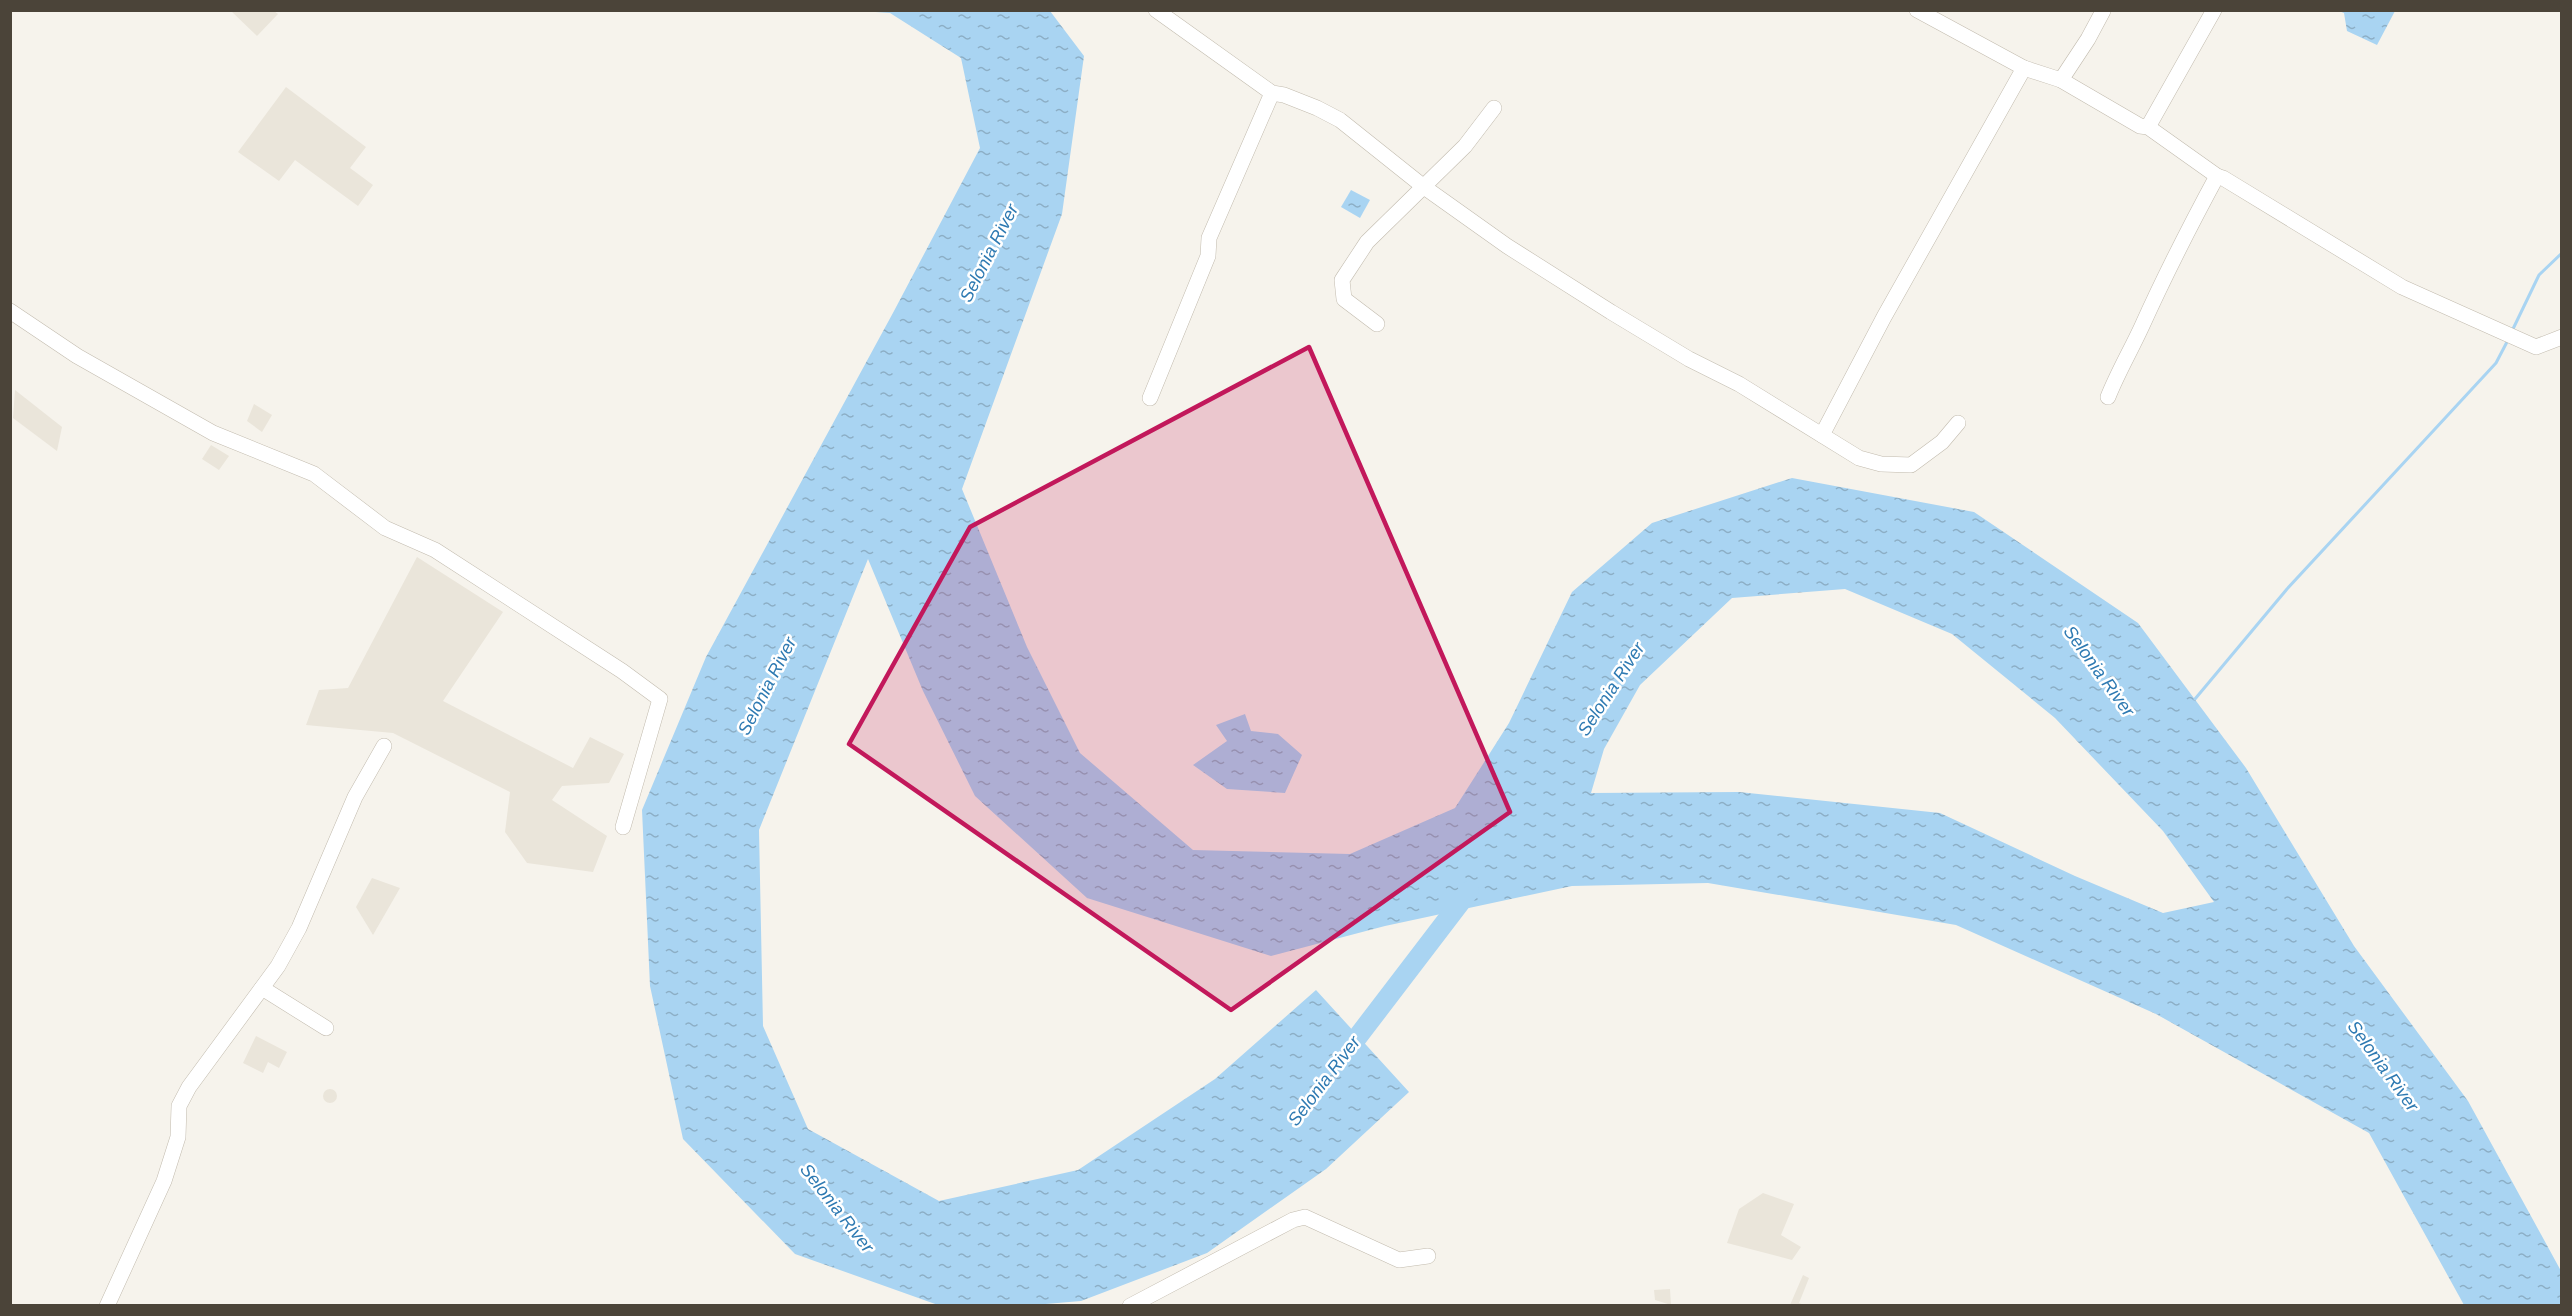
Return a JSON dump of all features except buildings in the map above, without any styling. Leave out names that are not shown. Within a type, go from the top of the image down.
[{"type":"street","points":[[1156,10],[1272,93],[1284,95],[1317,108],[1340,120],[1424,188],[1507,246],[1689,359],[1738,384],[1859,458],[1881,464],[1911,465],[1942,442],[1958,423]]},
{"type":"street","points":[[1917,10],[2024,68],[2061,80],[2140,126],[2148,127],[2217,176],[2402,287],[2536,347],[2562,337]]},
{"type":"street","points":[[2148,127],[2214,10]]},
{"type":"street","points":[[2061,80],[2103,11]]},
{"type":"street","points":[[1822,435],[1884,317],[2024,68]]},
{"type":"street","points":[[1150,398],[1208,256],[1209,238],[1272,93]]},
{"type":"street","points":[[1377,324],[1344,299],[1342,280],[1367,242],[1465,146],[1494,108]]},
{"type":"street","points":[[2108,397],[2165,274],[2217,176]]},
{"type":"street","points":[[10,311],[77,356],[213,433],[314,474],[385,528],[435,550],[622,671],[660,699],[622,826]]},
{"type":"street","points":[[107,1305],[164,1181],[178,1137],[179,1106],[189,1088],[278,966],[299,928],[355,797],[384,746]]},
{"type":"street","points":[[262,988],[326,1028]]},
{"type":"street","points":[[1130,1305],[1293,1220],[1305,1218],[1399,1260],[1428,1256]]},
{"type":"highlighted area","points":[[1309,347],[1510,812],[1231,1010],[849,744],[970,527]]},
{"type":"shaded area","points":[[231,11],[274,11],[278,14],[257,36]]},
{"type":"shaded area","points":[[286,87],[366,147],[350,168],[373,185],[358,206],[295,160],[279,181],[238,152]]},
{"type":"shaded area","points":[[15,390],[62,427],[57,451],[13,418]]},
{"type":"shaded area","points":[[254,404],[272,415],[262,432],[247,421]]},
{"type":"shaded area","points":[[211,445],[229,456],[219,470],[202,459]]},
{"type":"shaded area","points":[[417,557],[503,612],[443,701],[573,768],[590,737],[624,754],[609,783],[562,786],[552,800],[607,836],[593,872],[527,863],[505,832],[510,792],[393,733],[306,725],[319,690],[348,688]]},
{"type":"shaded area","points":[[372,878],[400,888],[373,935],[356,907]]},
{"type":"shaded area","points":[[256,1036],[287,1052],[279,1068],[268,1062],[263,1073],[243,1063]]},
{"type":"shaded area","points":[[330,1089],[335,1091],[337,1096],[335,1101],[330,1103],[325,1101],[323,1096],[325,1091]]},
{"type":"shaded area","points":[[1763,1193],[1794,1204],[1781,1235],[1801,1247],[1792,1260],[1727,1243],[1739,1209]]},
{"type":"shaded area","points":[[1803,1275],[1809,1278],[1799,1303],[1804,1305],[1790,1305]]},
{"type":"shaded area","points":[[1670,1289],[1671,1305],[1655,1300],[1654,1290]]},
{"type":"water","points":[[861,11],[1050,11],[1084,56],[1062,214],[962,489],[1027,647],[1080,753],[1193,850],[1350,854],[1455,808],[1509,723],[1572,592],[1652,523],[1792,478],[1974,512],[2138,623],[2246,768],[2354,946],[2468,1101],[2561,1271],[2561,1305],[2464,1305],[2369,1133],[2156,1014],[1956,925],[1708,883],[1572,886],[1385,926],[1271,956],[1087,898],[975,796],[923,691],[868,559],[759,830],[763,1026],[808,1129],[939,1201],[1078,1170],[1215,1079],[1316,990],[1409,1092],[1326,1169],[1207,1253],[1081,1301],[1034,1305],[938,1305],[795,1254],[683,1139],[650,986],[642,810],[706,657],[980,148],[961,58],[890,13]],"holes":[[[1845,589],[1952,634],[2055,718],[2163,831],[2214,902],[2163,913],[2075,876],[1940,813],[1739,792],[1591,793],[1604,749],[1640,685],[1732,598]]]},
{"type":"water","points":[[2339,11],[2395,11],[2377,45],[2347,31],[2344,13]]},
{"type":"water","points":[[1351,190],[1370,200],[1360,218],[1341,207]]},
{"type":"water","points":[[1245,714],[1251,731],[1278,734],[1302,755],[1285,793],[1227,789],[1193,765],[1227,741],[1216,725]]},
{"type":"waterway","points":[[2512,331],[2539,275],[2562,253]]},
{"type":"waterway","points":[[2195,699],[2287,589],[2496,363],[2508,340]]},
{"type":"waterway","name":"Selonia River","points":[[1343,1056],[1469,891]]}]
